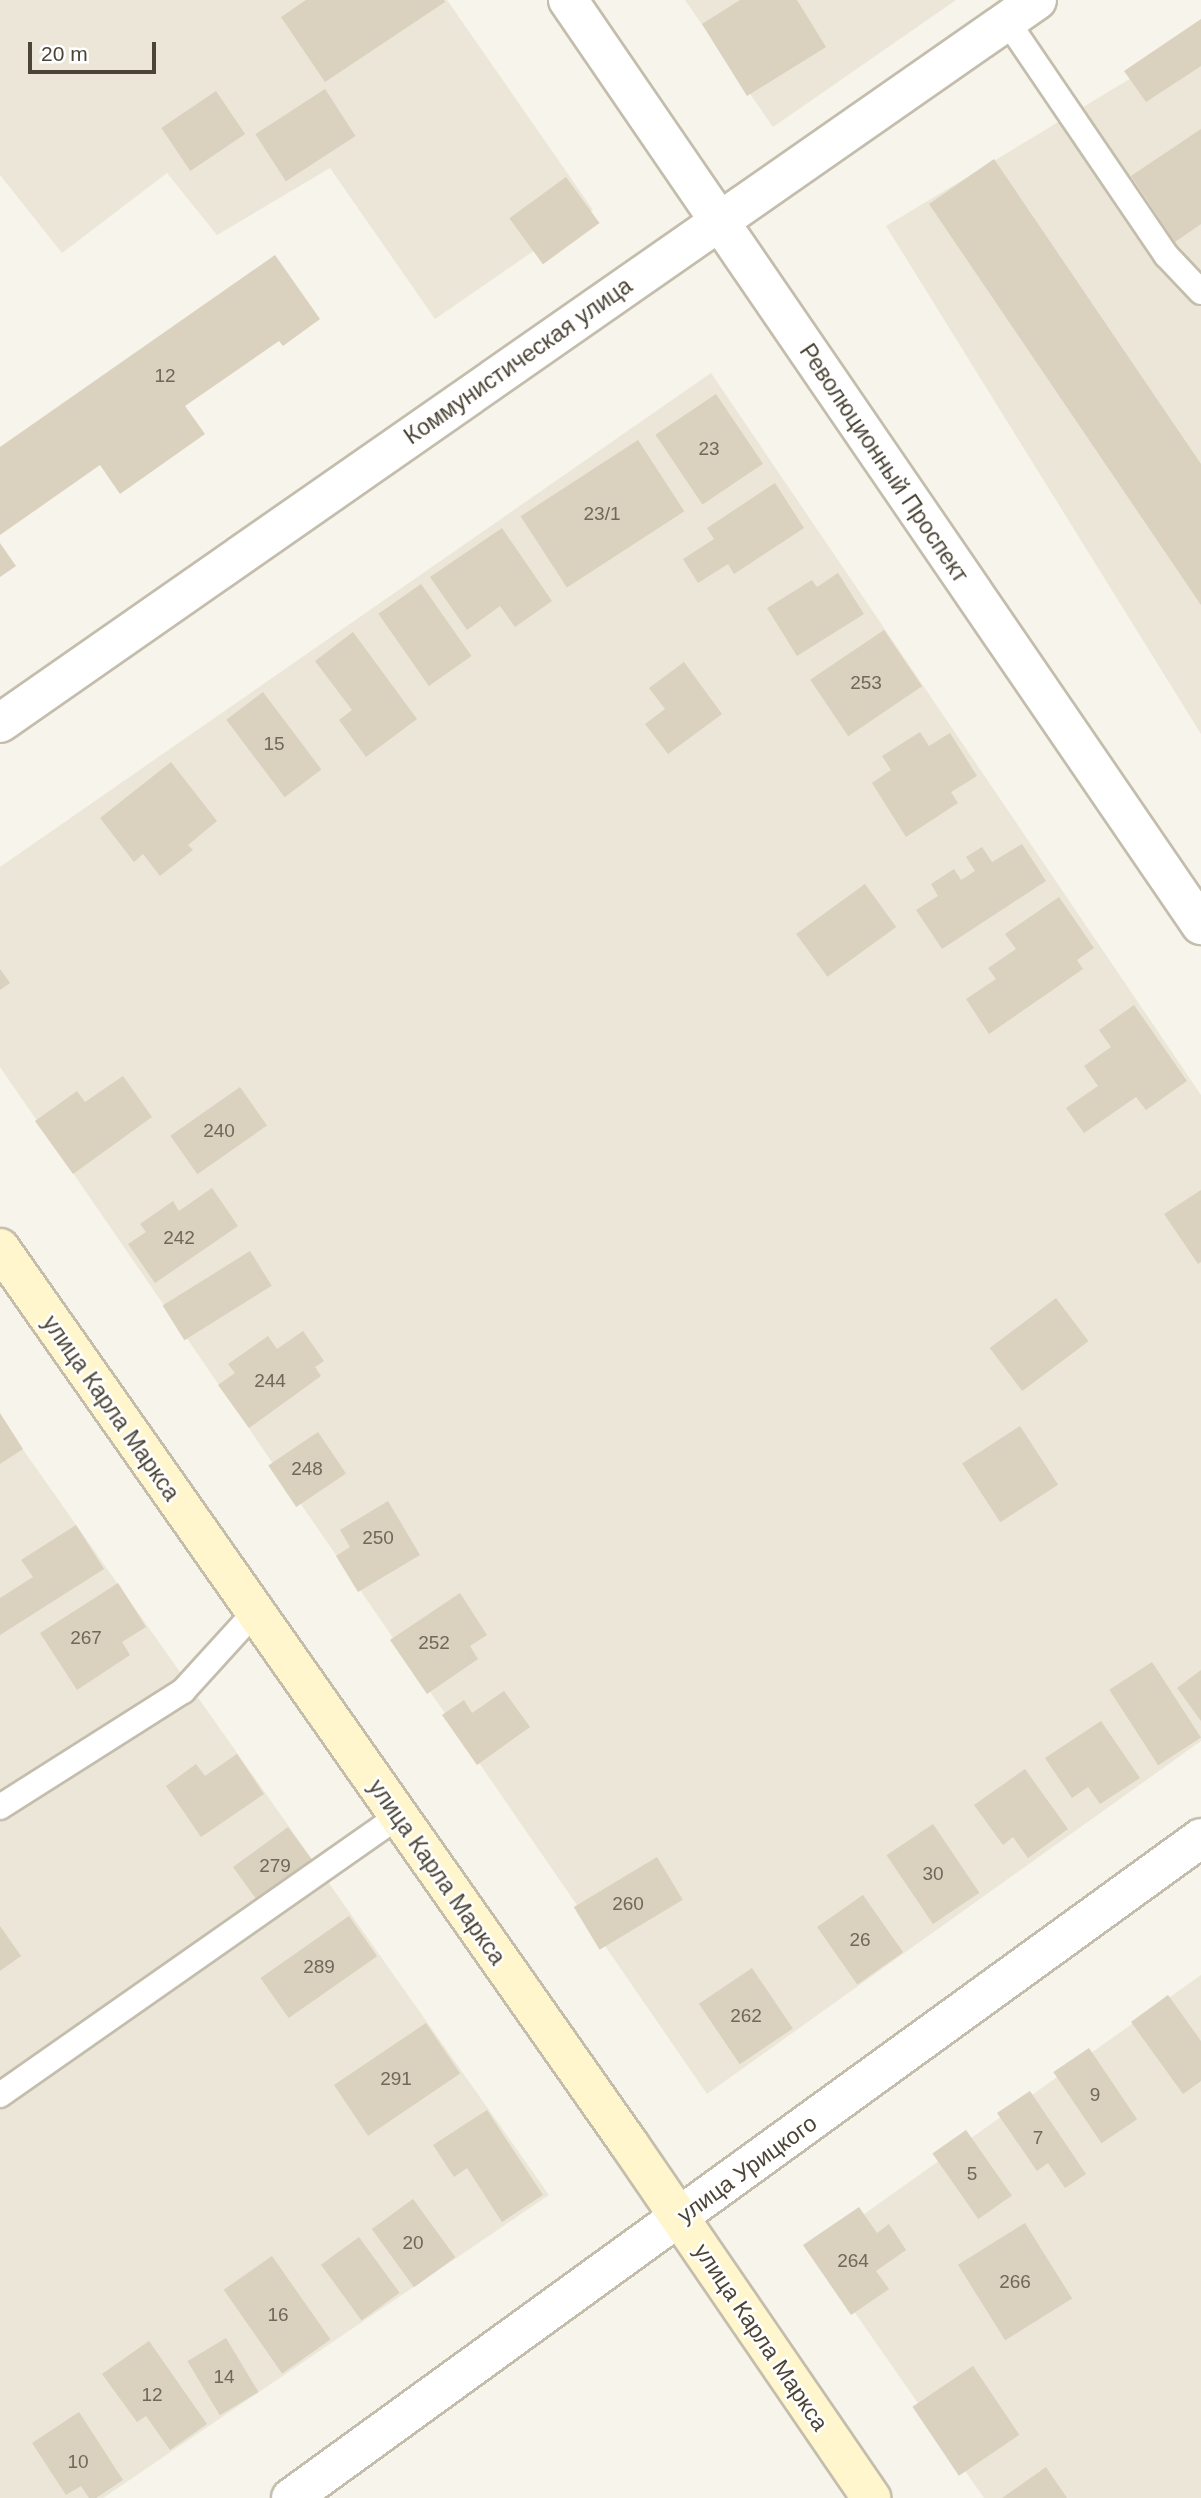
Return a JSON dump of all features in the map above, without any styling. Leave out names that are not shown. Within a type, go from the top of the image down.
[{"type":"main road","name":"улица Карла Маркса","points":[[0,1248],[253,1614],[679,2218],[871,2498]]},
{"type":"street","name":"Революционный Проспект","points":[[568,0],[1201,925]]},
{"type":"street","name":"Коммунистическая улица","points":[[0,723],[1022,10]]},
{"type":"street","name":"улица Урицкого","points":[[291,2498],[1201,1838]]},
{"type":"lane","points":[[1022,10],[1166,255],[1199,286]]},
{"type":"lane","points":[[0,1807],[183,1691],[253,1614]]},
{"type":"lane","points":[[0,2095],[398,1816]]},
{"type":"shaded area","points":[[0,0],[447,0],[593,210],[435,319],[330,168],[217,235],[167,173],[62,253],[0,175]]},
{"type":"shaded area","points":[[685,0],[956,0],[773,127]]},
{"type":"shaded area","points":[[1201,36],[1201,734],[886,226]]},
{"type":"shaded area","points":[[711,373],[1201,1095],[1201,1741],[707,2094],[0,1067],[0,867]]},
{"type":"shaded area","points":[[0,1417],[549,2195],[103,2498],[0,2498]]},
{"type":"shaded area","points":[[1201,1975],[1201,2498],[984,2498],[812,2251]]},
{"type":"building","points":[[306,0],[445,2],[325,82],[281,17]]},
{"type":"building","points":[[740,0],[797,0],[826,47],[747,96],[702,24]]},
{"type":"building","points":[[1201,19],[1201,66],[1146,102],[1124,71]]},
{"type":"building","points":[[325,89],[355,136],[286,181],[255,134]]},
{"type":"building","points":[[216,91],[245,134],[190,171],[161,128]]},
{"type":"building","points":[[1201,129],[1201,224],[1175,242],[1131,176]]},
{"type":"building","points":[[994,159],[1201,464],[1201,605],[929,204]]},
{"type":"building","points":[[566,177],[600,223],[543,264],[509,218]]},
{"type":"building","points":[[275,255],[320,319],[283,346],[279,341],[185,406],[205,434],[120,494],[100,465],[0,535],[0,447]]},
{"type":"building","points":[[716,394],[763,464],[702,504],[655,435]]},
{"type":"building","points":[[638,440],[684,511],[567,588],[521,516]]},
{"type":"building","points":[[775,483],[804,528],[734,574],[728,564],[698,583],[683,559],[714,539],[707,528]]},
{"type":"building","points":[[502,528],[552,601],[515,627],[500,606],[467,630],[430,577]]},
{"type":"building","points":[[0,543],[16,566],[0,577]]},
{"type":"building","points":[[838,573],[864,614],[797,656],[767,608],[812,580],[817,587]]},
{"type":"building","points":[[421,584],[471,656],[429,686],[378,614]]},
{"type":"building","points":[[884,630],[922,686],[848,736],[810,680]]},
{"type":"building","points":[[353,632],[417,719],[366,757],[339,720],[352,710],[315,661]]},
{"type":"building","points":[[684,662],[722,714],[668,754],[645,724],[665,709],[649,688]]},
{"type":"building","points":[[263,692],[321,769],[285,797],[226,720]]},
{"type":"building","points":[[920,732],[929,746],[950,733],[977,776],[951,792],[958,803],[906,837],[872,783],[891,770],[882,756]]},
{"type":"building","points":[[171,762],[217,821],[188,845],[193,850],[160,876],[143,854],[134,862],[100,818]]},
{"type":"building","points":[[1022,844],[1046,881],[942,949],[916,910],[938,896],[931,884],[954,869],[961,880],[975,871],[966,857],[982,847],[992,862]]},
{"type":"building","points":[[865,884],[896,927],[827,977],[796,934]]},
{"type":"building","points":[[1059,897],[1094,948],[1077,960],[1083,969],[989,1034],[966,999],[996,979],[988,968],[1016,949],[1005,934]]},
{"type":"building","points":[[0,969],[10,983],[0,990]]},
{"type":"building","points":[[1134,1005],[1187,1081],[1146,1110],[1136,1097],[1084,1133],[1066,1108],[1098,1086],[1084,1066],[1111,1047],[1099,1030]]},
{"type":"building","points":[[123,1076],[152,1117],[73,1174],[35,1121],[77,1091],[85,1102]]},
{"type":"building","points":[[240,1087],[267,1126],[197,1174],[170,1136]]},
{"type":"building","points":[[212,1188],[238,1226],[155,1283],[128,1244],[146,1232],[140,1224],[173,1201],[179,1211]]},
{"type":"building","points":[[1201,1190],[1201,1262],[1198,1264],[1164,1214]]},
{"type":"building","points":[[250,1251],[272,1286],[184,1340],[163,1306]]},
{"type":"building","points":[[1056,1298],[1088,1341],[1022,1391],[990,1348]]},
{"type":"building","points":[[303,1331],[324,1361],[315,1367],[321,1376],[249,1428],[218,1385],[235,1373],[228,1364],[268,1336],[277,1349]]},
{"type":"building","points":[[0,1413],[23,1449],[0,1464]]},
{"type":"building","points":[[1020,1426],[1058,1485],[1000,1522],[962,1464]]},
{"type":"building","points":[[318,1432],[346,1473],[296,1507],[268,1466]]},
{"type":"building","points":[[388,1501],[420,1555],[358,1592],[336,1556],[350,1547],[340,1530]]},
{"type":"building","points":[[76,1525],[104,1569],[0,1635],[0,1598],[33,1577],[21,1560]]},
{"type":"building","points":[[118,1583],[146,1627],[122,1642],[130,1655],[77,1690],[40,1633]]},
{"type":"building","points":[[460,1593],[487,1635],[470,1646],[478,1659],[427,1694],[390,1640]]},
{"type":"building","points":[[1152,1662],[1201,1737],[1158,1765],[1109,1690]]},
{"type":"building","points":[[1201,1670],[1201,1721],[1177,1688]]},
{"type":"building","points":[[504,1691],[530,1727],[477,1765],[442,1715],[464,1700],[472,1713]]},
{"type":"building","points":[[1101,1721],[1140,1778],[1100,1804],[1088,1787],[1072,1798],[1045,1758]]},
{"type":"building","points":[[237,1754],[264,1794],[201,1837],[166,1786],[196,1764],[205,1776]]},
{"type":"building","points":[[1025,1769],[1068,1829],[1028,1858],[1013,1837],[1003,1845],[974,1805]]},
{"type":"building","points":[[933,1824],[979,1893],[933,1924],[887,1855]]},
{"type":"building","points":[[288,1827],[316,1865],[261,1905],[233,1867]]},
{"type":"building","points":[[657,1857],[683,1900],[600,1950],[574,1907]]},
{"type":"building","points":[[863,1895],[903,1952],[857,1984],[817,1927]]},
{"type":"building","points":[[349,1916],[377,1956],[289,2018],[261,1978]]},
{"type":"building","points":[[0,1926],[21,1956],[0,1971]]},
{"type":"building","points":[[752,1968],[793,2029],[740,2064],[699,2004]]},
{"type":"building","points":[[1168,1995],[1201,2041],[1201,2081],[1183,2094],[1131,2022]]},
{"type":"building","points":[[426,2023],[460,2074],[368,2136],[334,2085]]},
{"type":"building","points":[[1089,2048],[1137,2119],[1101,2143],[1053,2072]]},
{"type":"building","points":[[1030,2091],[1086,2174],[1065,2188],[1048,2163],[1037,2171],[997,2113]]},
{"type":"building","points":[[487,2110],[543,2195],[502,2222],[467,2168],[454,2177],[433,2145]]},
{"type":"building","points":[[966,2130],[1012,2196],[978,2219],[932,2154]]},
{"type":"building","points":[[413,2199],[455,2257],[414,2287],[372,2229]]},
{"type":"building","points":[[859,2207],[877,2233],[889,2224],[906,2250],[876,2271],[889,2289],[851,2315],[803,2245]]},
{"type":"building","points":[[1025,2223],[1072,2298],[1005,2340],[958,2265]]},
{"type":"building","points":[[359,2237],[400,2293],[362,2320],[321,2265]]},
{"type":"building","points":[[272,2256],[331,2340],[282,2373],[224,2290]]},
{"type":"building","points":[[226,2338],[258,2392],[220,2415],[187,2361]]},
{"type":"building","points":[[149,2341],[207,2424],[170,2450],[146,2416],[137,2422],[102,2374]]},
{"type":"building","points":[[973,2366],[1019,2435],[959,2476],[912,2407]]},
{"type":"building","points":[[79,2412],[123,2480],[96,2498],[89,2498],[81,2486],[66,2495],[32,2443]]},
{"type":"building","points":[[1046,2467],[1067,2498],[1002,2498]]}]
